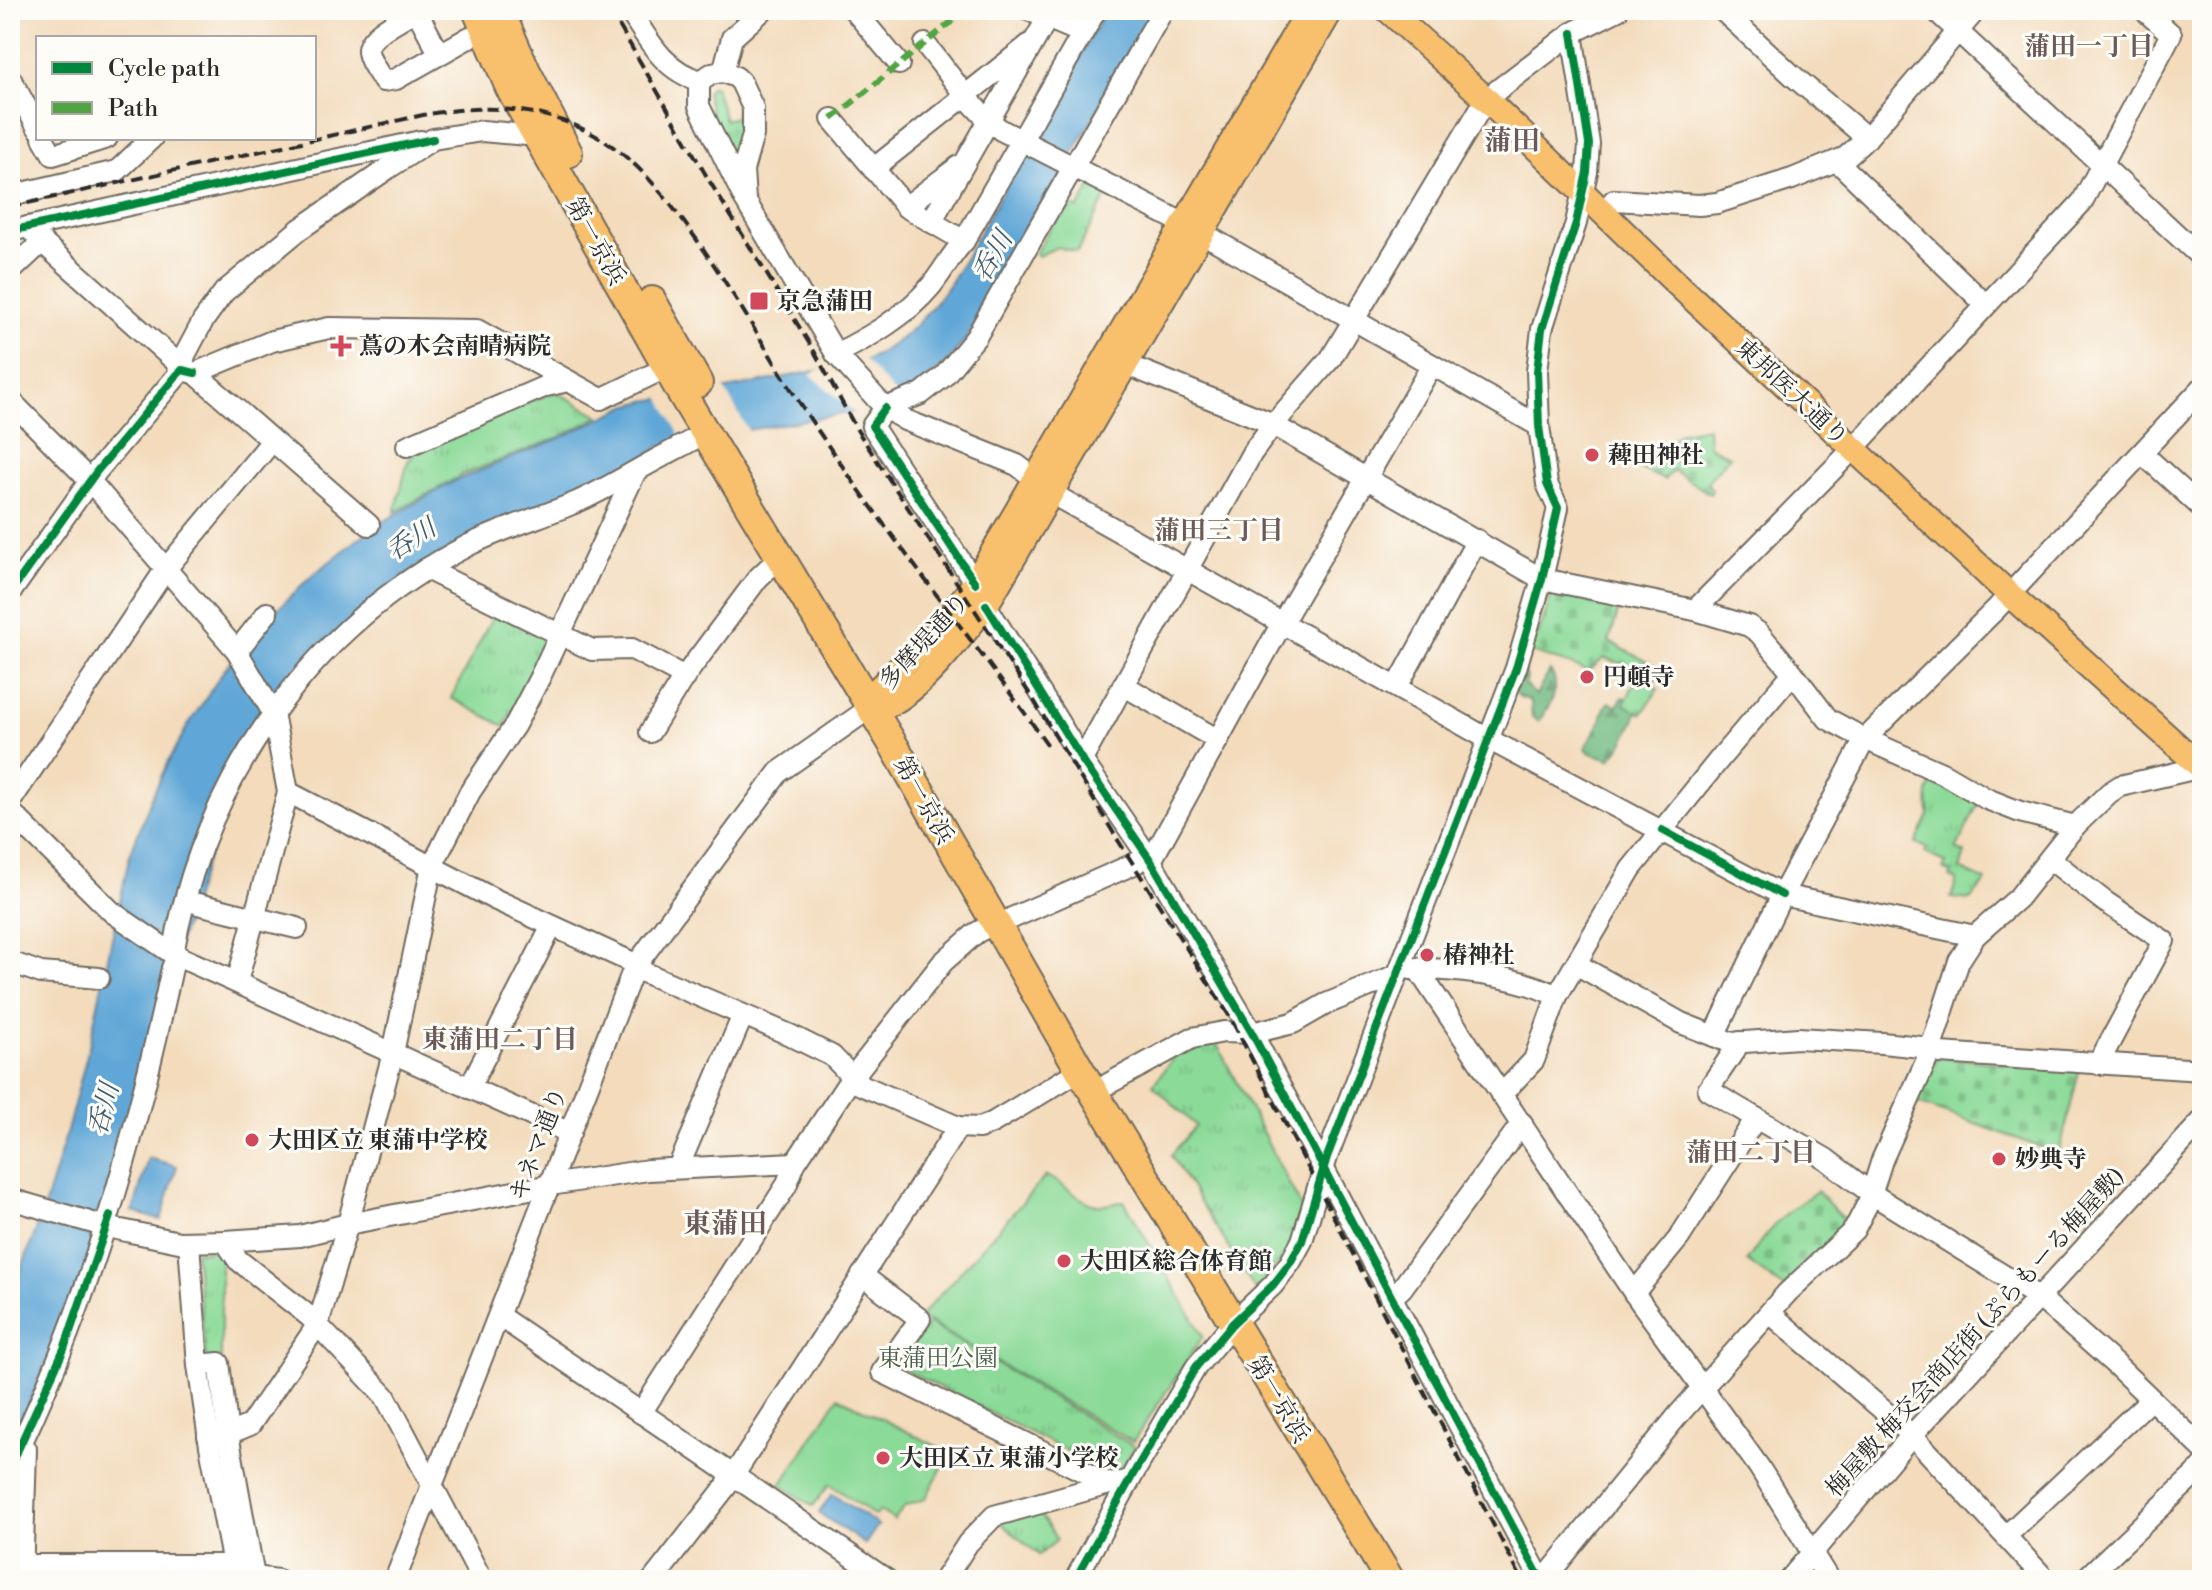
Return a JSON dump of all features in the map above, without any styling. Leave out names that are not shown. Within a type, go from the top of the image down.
[{"type":"highway","points":[[459,10],[502,98],[537,136]]},
{"type":"highway","name":"第一京浜","points":[[477,10],[510,88],[537,136],[676,362]]},
{"type":"highway","name":"第一京浜","points":[[499,10],[526,71],[692,392],[709,436],[779,558],[879,700]]},
{"type":"highway","points":[[514,10],[526,71]]},
{"type":"highway","name":"第一京浜","points":[[709,436],[879,700],[1004,920],[1080,1070],[1410,1580]]},
{"type":"highway","name":"第一京浜","points":[[1004,920],[1108,1084],[1238,1318],[1390,1580]]},
{"type":"main road","name":"多摩堤通り","points":[[1044,484],[1125,364],[1309,10]]},
{"type":"main road","name":"多摩堤通り","points":[[879,700],[942,627],[980,594],[1193,229],[1331,10]]},
{"type":"main road","name":"東邦医大通り","points":[[1388,10],[1486,99],[1853,449],[2202,768]]},
{"type":"street","points":[[629,10],[667,64],[684,76],[701,81]]},
{"type":"street","points":[[723,72],[732,38],[763,10]]},
{"type":"street","points":[[854,10],[899,64]]},
{"type":"street","points":[[1028,10],[1043,28],[1082,33]]},
{"type":"street","points":[[839,357],[906,311],[933,283],[964,241],[1025,142],[1096,10]]},
{"type":"street","points":[[1163,10],[976,337],[944,376],[921,394],[884,406],[872,426],[1252,1033],[1542,1580],[1679,1414],[1770,1313],[1854,1230],[1931,1050],[1959,961],[1975,936],[2018,898],[2075,826],[2109,793],[2120,786],[2202,768]]},
{"type":"street","points":[[1082,760],[1252,453],[1326,364],[1486,99],[1572,33],[1618,10]]},
{"type":"street","points":[[1722,10],[1792,75],[1867,138]]},
{"type":"street","points":[[1935,10],[2202,258]]},
{"type":"street","points":[[1603,213],[1614,200],[1699,205],[1717,203],[1792,179],[1846,157],[1867,138],[1976,10]]},
{"type":"street","points":[[1695,610],[1853,449],[2082,202],[2171,34],[2144,10]]},
{"type":"street","points":[[873,169],[966,95],[1043,28]]},
{"type":"street","points":[[931,222],[1043,28]]},
{"type":"street","points":[[1075,1580],[1119,1483],[1196,1367],[1238,1318],[1273,1285],[1293,1259],[1310,1220],[1324,1167],[1405,970],[1516,668],[1542,579],[1558,508],[1547,484],[1539,426],[1537,371],[1542,329],[1576,223],[1589,144],[1572,33]]},
{"type":"street","points":[[439,53],[470,37]]},
{"type":"street","points":[[925,44],[990,122],[1193,229],[1539,426]]},
{"type":"street","points":[[701,81],[711,74],[731,73],[741,82],[753,108],[753,135],[743,170],[745,200]]},
{"type":"street","points":[[10,78],[36,124]]},
{"type":"street","points":[[701,81],[699,106],[745,200],[839,357],[884,406],[905,420],[1017,465],[1187,569],[1488,739],[1782,895],[1975,936]]},
{"type":"street","points":[[832,119],[906,207],[964,241]]},
{"type":"street","points":[[27,233],[433,139],[482,131],[537,136]]},
{"type":"street","points":[[188,372],[185,355],[224,292],[332,206],[433,139]]},
{"type":"street","points":[[44,140],[53,155],[101,140]]},
{"type":"street","points":[[10,196],[117,171],[150,140]]},
{"type":"street","points":[[723,157],[746,155]]},
{"type":"street","points":[[906,207],[968,158]]},
{"type":"street","points":[[1837,161],[1986,305]]},
{"type":"street","points":[[10,272],[27,233]]},
{"type":"street","points":[[27,233],[369,525]]},
{"type":"street","points":[[10,593],[90,481],[188,372],[272,341],[329,328],[477,330],[601,399],[676,362]]},
{"type":"street","points":[[1125,364],[1272,426],[1542,579],[1695,610],[1749,626],[1759,633],[1793,673],[1828,719],[1944,774],[1987,799],[2020,812],[2075,826]]},
{"type":"street","points":[[641,1413],[786,1186],[795,1163],[852,1078],[943,962],[976,933],[1143,862],[1218,740],[1282,623],[1432,365]]},
{"type":"street","points":[[407,446],[546,386],[568,381]]},
{"type":"street","points":[[1714,1036],[1782,895],[1865,739],[2010,595],[2202,388]]},
{"type":"street","points":[[10,400],[90,481],[237,652],[278,706],[288,792],[237,982]]},
{"type":"street","points":[[10,1467],[64,1349],[106,1222],[140,1107],[188,885],[207,831],[229,782],[278,706],[340,636],[373,607],[426,569],[470,545],[579,501],[709,436]]},
{"type":"street","points":[[10,802],[165,570],[272,441]]},
{"type":"street","points":[[2142,453],[2202,508]]},
{"type":"street","points":[[218,1435],[250,1425],[318,1324],[393,1053],[432,866],[470,792],[515,725],[561,636],[635,473]]},
{"type":"street","points":[[1397,687],[1477,540]]},
{"type":"street","points":[[650,732],[685,677],[758,578],[779,558]]},
{"type":"street","points":[[426,569],[592,650],[632,649],[685,677]]},
{"type":"street","points":[[237,652],[267,613]]},
{"type":"street","points":[[1501,1095],[1534,1060],[1557,996],[1631,869],[1793,673]]},
{"type":"street","points":[[1123,685],[1218,740]]},
{"type":"street","name":"キネマ通り","points":[[395,1580],[634,968],[779,772],[879,700]]},
{"type":"street","points":[[288,792],[494,899],[629,961],[634,968],[832,1056],[851,1072],[852,1078],[859,1084],[958,1127],[979,1128],[992,1123],[1080,1070]]},
{"type":"street","points":[[10,811],[114,914],[174,954],[570,1133]]},
{"type":"street","points":[[2050,859],[2104,901],[2164,941],[2098,1064]]},
{"type":"street","points":[[198,904],[297,928]]},
{"type":"street","points":[[469,1088],[552,926]]},
{"type":"street","points":[[10,962],[41,973],[99,978]]},
{"type":"street","points":[[1576,964],[1681,1023],[1732,1043],[1798,1038],[1882,1043],[1940,1053],[2202,1070]]},
{"type":"street","points":[[1405,970],[1522,1123],[1634,1293],[1704,1388],[1813,1551],[1829,1580]]},
{"type":"street","points":[[1108,1084],[1192,1038],[1224,1032],[1252,1033],[1293,1023],[1326,1004],[1405,970],[1488,975],[1538,986],[1557,996]]},
{"type":"street","points":[[678,1168],[743,1015]]},
{"type":"street","points":[[1740,1042],[1708,1090],[1826,1159],[1872,1194],[2040,1298],[2202,1448]]},
{"type":"street","points":[[1634,1293],[1679,1238],[1756,1118]]},
{"type":"street","name":"梅屋敷 梅交会商店街 (ぷらもーる梅屋敷)","points":[[1789,1580],[1912,1435],[2202,1121]]},
{"type":"street","points":[[1391,1298],[1402,1288],[1522,1123]]},
{"type":"street","points":[[653,1580],[733,1476],[958,1127]]},
{"type":"street","points":[[10,1199],[189,1243],[300,1236],[550,1185],[648,1170],[795,1163]]},
{"type":"street","points":[[225,1241],[238,1260],[318,1324],[385,1396],[482,1580]]},
{"type":"street","points":[[189,1243],[198,1365],[219,1363],[218,1435],[241,1576]]},
{"type":"street","points":[[862,1275],[920,1319],[882,1372],[1119,1483]]},
{"type":"street","points":[[1770,1313],[1912,1435],[2046,1580]]},
{"type":"street","points":[[499,1316],[887,1580]]},
{"type":"street","points":[[2007,1535],[2151,1399]]},
{"type":"street","points":[[21,1446],[26,1449],[18,1570],[145,1573],[221,1565],[241,1576],[278,1580]]},
{"type":"street","points":[[2084,1580],[2202,1468]]},
{"type":"street","points":[[944,1580],[968,1543],[994,1516],[1119,1483]]},
{"type":"green space","points":[[731,83],[739,101],[746,134],[739,150],[729,152],[711,113],[706,92],[711,86],[715,87],[725,120],[736,117],[738,101]]},
{"type":"green space","points":[[1091,186],[1107,195],[1077,252],[1057,247],[1038,256],[1035,254],[1065,202],[1078,209]]},
{"type":"green space","points":[[551,393],[562,395],[600,416],[560,437],[462,475],[395,512],[408,461],[418,450]]},
{"type":"green space","points":[[1708,427],[1709,446],[1730,456],[1707,482],[1712,490],[1710,494],[1673,470],[1664,480],[1632,465],[1682,432]]},
{"type":"green space","points":[[1554,588],[1622,599],[1609,642],[1660,668],[1652,685],[1658,689],[1642,714],[1624,704],[1641,670],[1604,658],[1589,671],[1527,651],[1535,634],[1538,635]]},
{"type":"green space","points":[[496,610],[549,637],[550,647],[504,726],[451,698]]},
{"type":"green space","points":[[1550,671],[1555,690],[1539,721],[1532,717],[1531,701],[1514,691],[1525,672],[1525,685],[1536,695]]},
{"type":"green space","points":[[1623,697],[1638,707],[1623,742],[1610,759],[1590,753],[1586,748],[1605,707],[1609,702],[1617,706]]},
{"type":"green space","points":[[1935,777],[1981,798],[1956,849],[1965,853],[1960,869],[1986,881],[1970,900],[1951,898],[1957,880],[1950,877],[1952,873],[1943,869],[1946,863],[1925,853],[1927,848],[1916,843],[1929,815],[1928,792]]},
{"type":"green space","points":[[1214,1039],[1307,1218],[1298,1238],[1258,1289],[1254,1288],[1171,1155],[1196,1126],[1153,1085],[1175,1055]]},
{"type":"green space","points":[[1938,1057],[2079,1071],[2059,1154],[1915,1102]]},
{"type":"green space","name":"大田区総合体育館","points":[[1046,1176],[1092,1204],[1124,1201],[1203,1336],[1133,1442],[920,1317]]},
{"type":"green space","points":[[1817,1191],[1849,1225],[1784,1288],[1747,1261],[1778,1222]]},
{"type":"green space","points":[[221,1250],[221,1358],[206,1360],[195,1252]]},
{"type":"green space","name":"東蒲田公園","points":[[928,1323],[1135,1447],[1122,1467],[1107,1471],[903,1369],[900,1362]]},
{"type":"green space","points":[[838,1397],[950,1453],[925,1499],[905,1506],[894,1520],[880,1511],[875,1516],[830,1484],[813,1506],[781,1485]]},
{"type":"green space","points":[[1034,1505],[1057,1540],[1039,1555],[994,1517]]},
{"type":"water","name":"呑川","points":[[1106,10],[1155,10],[966,339],[945,365],[912,390],[854,412],[664,444],[620,475],[408,576],[245,746],[163,990],[82,1280],[10,1447],[10,1299],[41,1217],[66,1135],[88,1051],[129,858],[167,764],[224,670],[261,626],[309,578],[372,528],[455,481],[558,439],[627,406],[864,361],[894,344],[929,311],[958,270]]},
{"type":"water","points":[[148,1158],[177,1166],[161,1220],[133,1212]]},
{"type":"water","points":[[832,1494],[878,1525],[865,1544],[819,1513]]},
{"type":"pier","points":[[862,357],[900,399],[857,415],[810,374],[833,363]]},
{"type":"pier","points":[[724,388],[749,432],[683,442],[660,397]]},
{"type":"railway","points":[[610,10],[710,182],[814,351],[857,430],[1035,702],[1230,1017],[1522,1580]]},
{"type":"railway","points":[[316,139],[423,115],[496,109],[543,115],[565,122],[609,144],[629,160],[656,187],[699,243],[848,475],[1049,747]]},
{"type":"railway","points":[[10,207],[311,140]]},
{"type":"marked path","points":[[832,119],[966,10]]},
{"type":"cycle path","points":[[1075,1580],[1196,1367],[1232,1324],[1273,1285],[1302,1241],[1327,1157],[1516,668],[1542,579],[1558,508],[1547,484],[1539,426],[1537,371],[1542,329],[1576,223],[1587,172],[1589,144],[1572,33]]},
{"type":"cycle path","points":[[10,231],[433,139]]},
{"type":"cycle path","points":[[10,593],[97,471],[177,375],[182,370],[195,373]]},
{"type":"cycle path","points":[[885,408],[872,426],[975,583]]},
{"type":"cycle path","points":[[986,605],[1082,760],[1151,861],[1252,1033],[1541,1580]]},
{"type":"cycle path","points":[[1662,830],[1782,895]]},
{"type":"cycle path","points":[[10,1467],[64,1349],[110,1216]]},
{"type":"place","name":"京急蒲田","points":[[759,301]]},
{"type":"place","name":"蔦の木会南晴病院","points":[[341,346]]},
{"type":"place","name":"薭田神社","points":[[1592,455]]},
{"type":"place","name":"円頓寺","points":[[1587,677]]},
{"type":"place","name":"椿神社","points":[[1427,955]]},
{"type":"place","name":"大田区立 東蒲中学校","points":[[252,1140]]},
{"type":"place","name":"妙典寺","points":[[1999,1159]]},
{"type":"place","name":"大田区総合体育館","points":[[1064,1261]]},
{"type":"place","name":"大田区立 東蒲小学校","points":[[883,1458]]},
{"type":"district","name":"蒲田一丁目","points":[[2089,46]]},
{"type":"district","name":"蒲田","points":[[1512,140]]},
{"type":"district","name":"蒲田三丁目","points":[[1219,530]]},
{"type":"district","name":"東蒲田二丁目","points":[[500,1039]]},
{"type":"district","name":"蒲田二丁目","points":[[1751,1152]]},
{"type":"district","name":"東蒲田","points":[[725,1223]]}]
